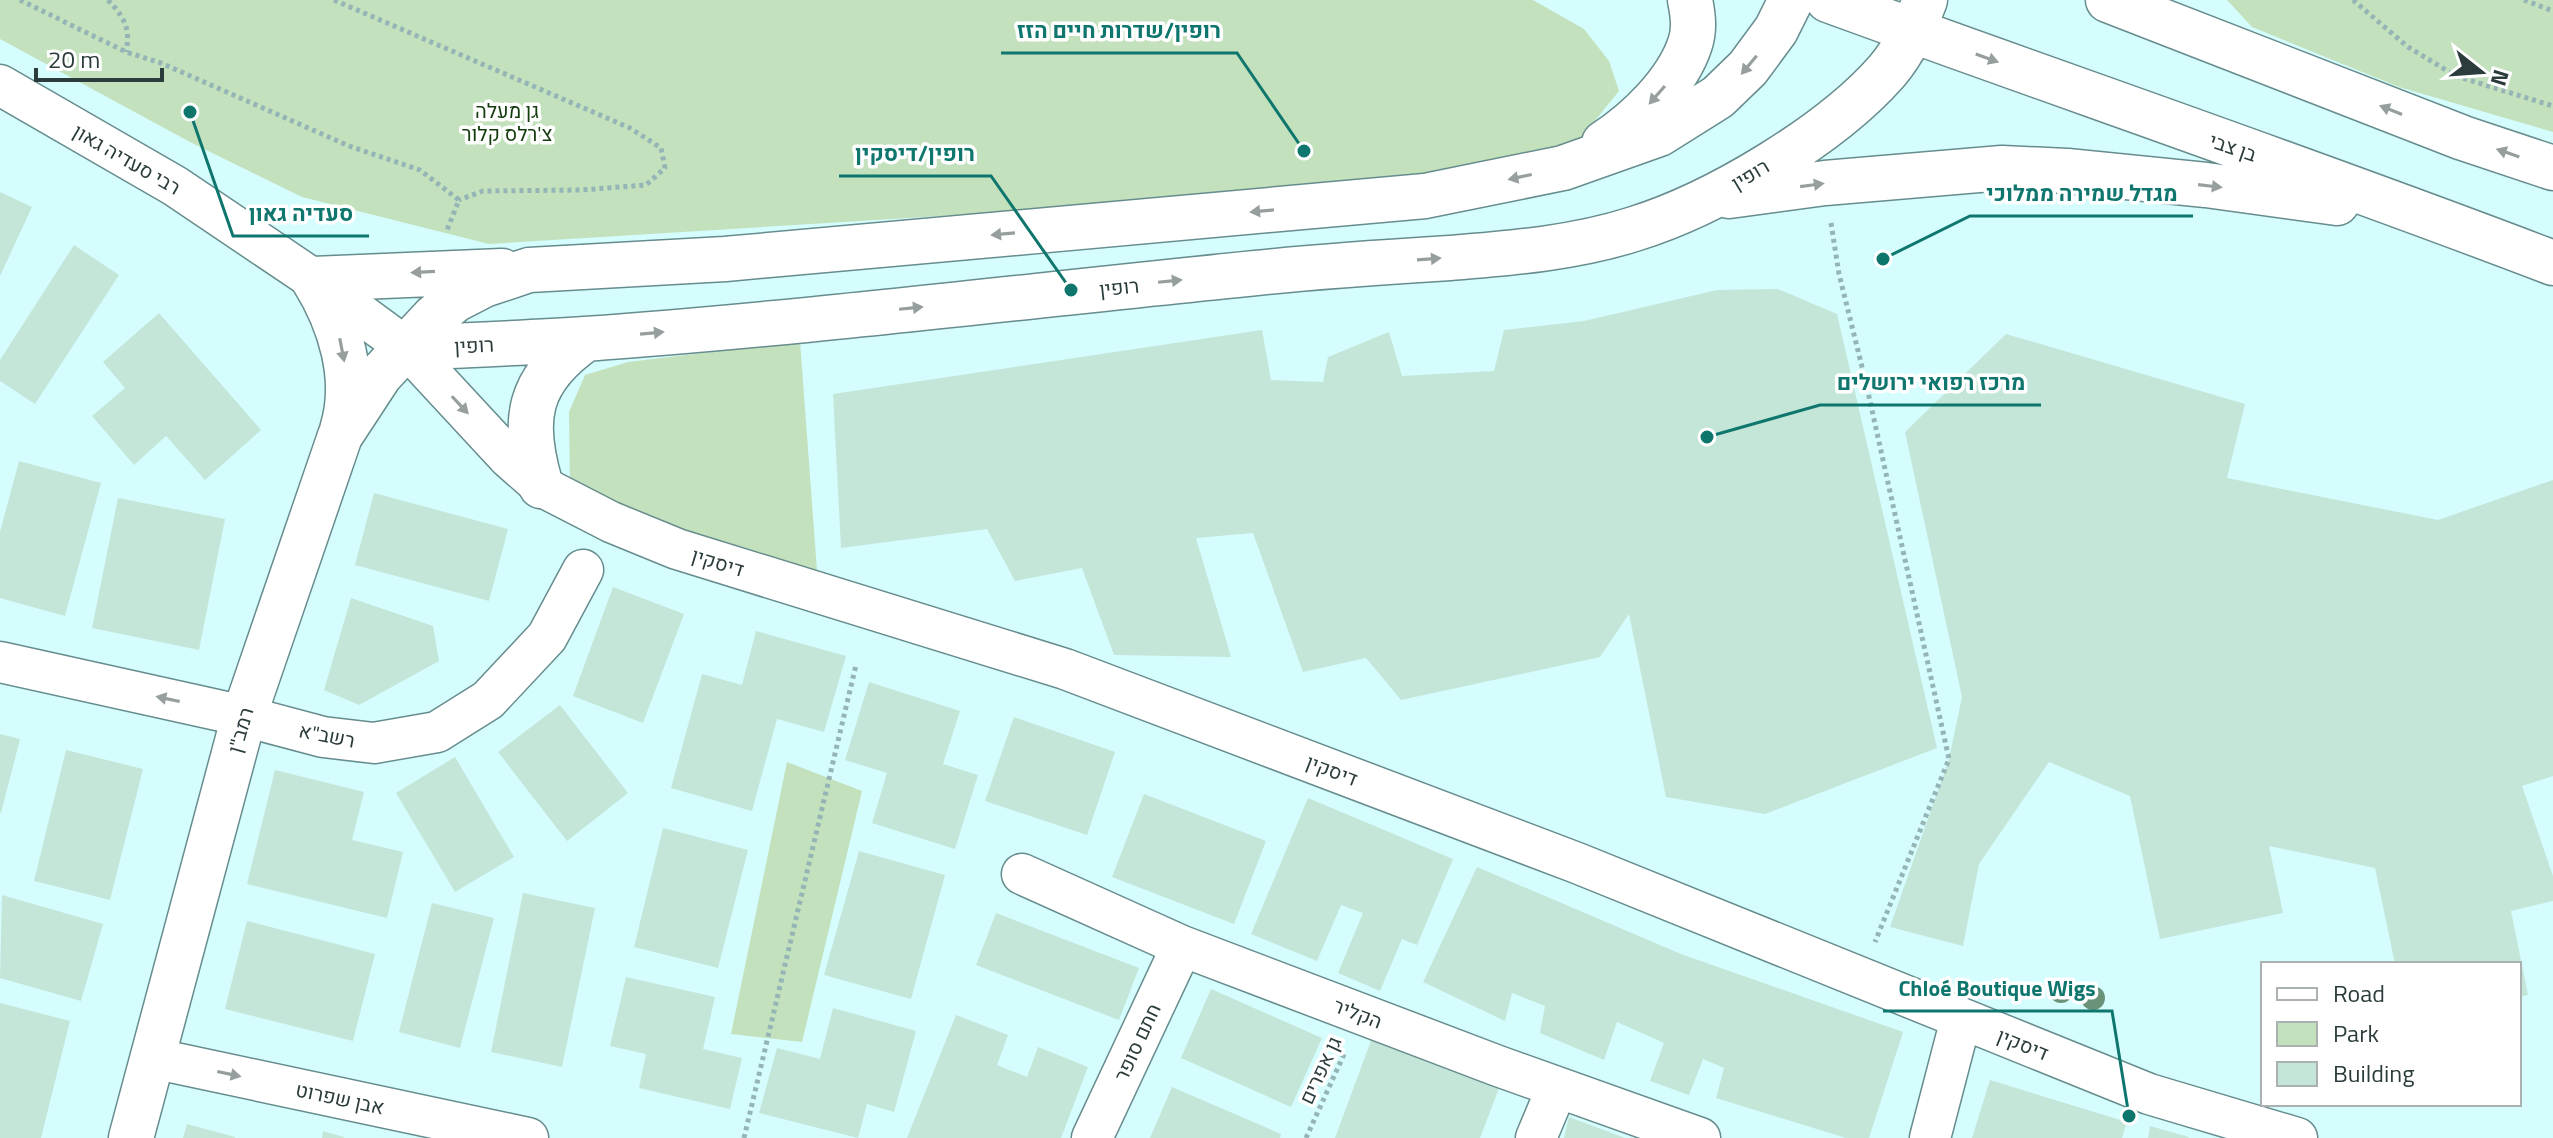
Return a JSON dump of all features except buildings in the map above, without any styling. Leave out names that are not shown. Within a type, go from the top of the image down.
[{"type":"street","points":[[1563,168],[1610,139],[1660,94],[1690,44],[1694,21],[1690,0]]},
{"type":"street","name":"רופין","points":[[407,348],[434,317],[455,300],[484,285],[529,270],[725,259],[1425,196],[1563,168],[1605,156],[1659,134],[1718,97],[1748,68],[1776,30],[1791,0]]},
{"type":"street","name":"בן צבי","points":[[1828,0],[1919,16],[2553,263]]},
{"type":"street","points":[[2108,0],[2463,138],[2553,168]]},
{"type":"street","points":[[2177,0],[2237,49]]},
{"type":"street","name":"רופין","points":[[407,348],[586,339],[1282,270],[1576,245],[1637,229],[1707,199],[1761,168],[1836,117],[1889,69],[1919,16]]},
{"type":"street","name":"רבי סעדיה גאון","points":[[0,85],[175,186],[313,279],[407,348]]},
{"type":"street","points":[[1707,199],[1825,183],[1965,170],[2067,171],[2206,185],[2434,217]]},
{"type":"street","points":[[340,436],[348,404],[344,355],[330,307],[313,279],[529,270]]},
{"type":"street","points":[[541,486],[531,454],[529,432],[534,402],[541,383],[553,366],[586,339]]},
{"type":"street","name":"דיסקין","points":[[407,348],[508,457],[541,486],[611,522],[677,549],[1079,674],[1577,863],[2149,1094],[2297,1138]]},
{"type":"street","name":"רמב\"ן","points":[[131,1138],[244,716],[340,436],[380,375],[407,348]]},
{"type":"street","name":"רשב\"א","points":[[0,662],[244,716],[323,737],[374,743],[437,732],[488,700],[547,637],[583,570]]},
{"type":"street","name":"הקליר","points":[[1022,874],[1182,946],[1557,1088],[1700,1138]]},
{"type":"street","name":"חתם סופר","points":[[1092,1138],[1182,946]]},
{"type":"street","points":[[1930,1138],[1961,1019]]},
{"type":"street","name":"אבן שפרוט","points":[[152,1058],[528,1138]]},
{"type":"street","points":[[1536,1138],[1557,1088]]},
{"type":"path","points":[[20,0],[126,52],[161,63],[349,146],[420,170],[459,200]]},
{"type":"path","points":[[108,0],[126,19],[129,38],[126,52]]},
{"type":"path","points":[[334,0],[630,128],[661,148],[665,168],[646,185],[581,190],[483,191],[459,200],[431,272]]},
{"type":"path","points":[[2353,0],[2408,47],[2456,76],[2553,106]]},
{"type":"path","points":[[2524,0],[2553,11]]},
{"type":"path","points":[[1825,183],[1839,274],[1949,759],[1860,978]]},
{"type":"path","points":[[744,1138],[856,665]]},
{"type":"path","name":"גן אפרים","points":[[1306,1138],[1363,1015]]},
{"type":"green space","name":"גן מעלה צ'רלס קלור","points":[[0,0],[1533,0],[1584,29],[1609,61],[1619,91],[1581,138],[1550,158],[1437,178],[1101,206],[489,244],[302,197],[190,142],[0,39]]},
{"type":"green space","points":[[2227,0],[2553,0],[2553,132],[2399,87],[2252,27]]},
{"type":"green space","points":[[800,341],[817,571],[649,524],[570,486],[569,412],[585,375],[628,362]]},
{"type":"green space","points":[[787,762],[862,791],[802,1042],[731,1034]]},
{"type":"place","name":"סעדיה גאון","points":[[190,112]]},
{"type":"place","name":"רופין/שדרות חיים הזז","points":[[1304,151]]},
{"type":"place","name":"מגדל שמירה ממלוכי","points":[[1883,259]]},
{"type":"place","name":"רופין/דיסקין","points":[[1071,290]]},
{"type":"place","name":"מרכז רפואי ירושלים","points":[[1707,437]]},
{"type":"place","name":"Chloé Boutique Wigs","points":[[2129,1116]]}]
